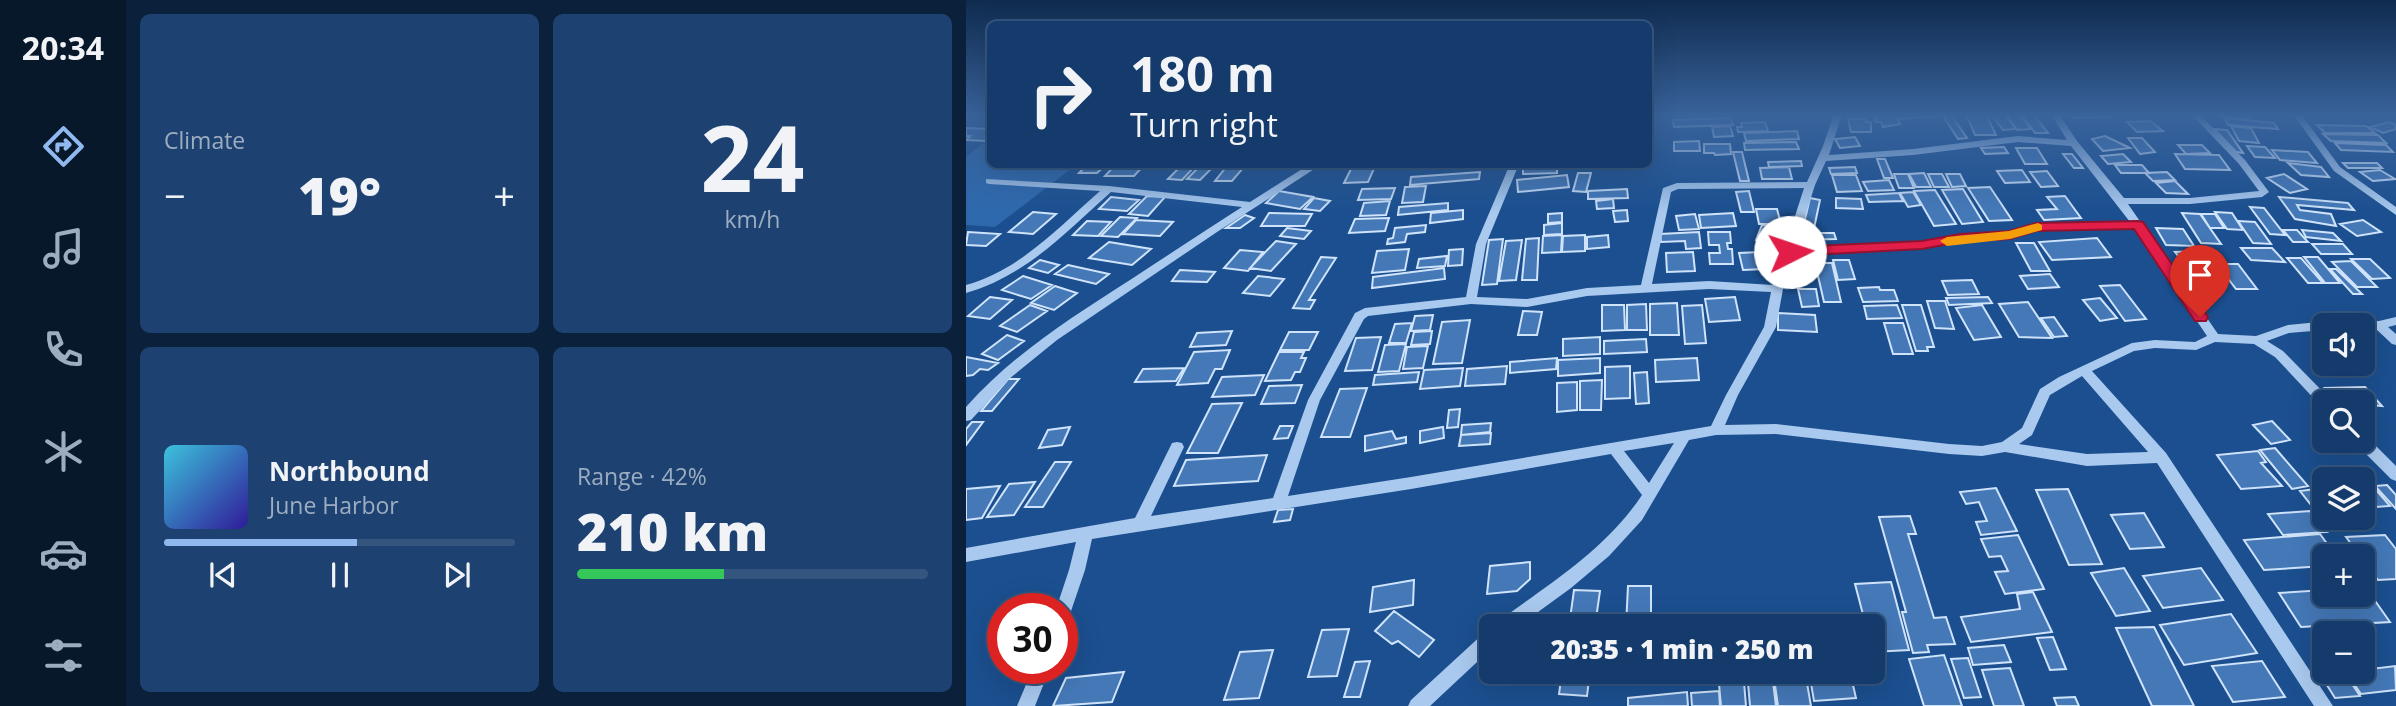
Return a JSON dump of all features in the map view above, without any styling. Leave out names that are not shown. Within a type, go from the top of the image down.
[{"type":"street","points":[[1716,430],[1770,327],[1777,289],[1810,185],[1828,147]]},
{"type":"street","points":[[1831,147],[1857,155]]},
{"type":"street","points":[[1823,158],[1954,147]]},
{"type":"street","points":[[2077,147],[2121,201],[2214,338]]},
{"type":"street","points":[[2121,201],[2190,201],[2262,194],[2264,191],[2227,147]]},
{"type":"street","points":[[2321,147],[2337,169],[2396,212]]},
{"type":"street","points":[[966,416],[1011,372],[1066,328],[1312,168]]},
{"type":"street","points":[[1471,300],[1481,244],[1513,168]]},
{"type":"street","points":[[989,181],[1109,189],[1253,205]]},
{"type":"street","points":[[1646,288],[1666,190],[1677,186],[1760,183],[1810,185]]},
{"type":"street","points":[[966,289],[985,285],[1014,269],[1109,189]]},
{"type":"street","points":[[1790,252],[1922,245],[1960,238],[2010,235],[2036,228],[2138,225]]},
{"type":"street","points":[[1278,503],[1314,400],[1359,316],[1371,310],[1471,300],[1527,303],[1587,292],[1646,288],[1709,285],[1777,289]]},
{"type":"street","points":[[2005,447],[2027,431],[2045,392],[2063,380],[2132,347],[2155,344],[2196,346],[2214,338],[2257,340],[2288,329],[2329,325],[2379,325],[2396,321]]},
{"type":"street","points":[[2379,325],[2396,341]]},
{"type":"street","points":[[2274,334],[2279,354]]},
{"type":"street","points":[[2257,340],[2279,354],[2314,390]]},
{"type":"street","points":[[2085,371],[2161,457],[2324,706]]},
{"type":"street","points":[[966,555],[1716,430],[1776,429],[1960,449],[2005,447],[2087,460],[2161,457]]},
{"type":"street","points":[[1521,614],[1622,534],[1640,513],[1684,437]]},
{"type":"street","points":[[1140,524],[1177,447]]},
{"type":"street","points":[[1614,448],[1650,495]]},
{"type":"street","points":[[2374,453],[2396,475]]},
{"type":"street","points":[[1069,593],[1085,534]]},
{"type":"street","points":[[1417,706],[1479,649]]},
{"type":"street","points":[[1026,706],[1035,684]]},
{"type":"shaded area","points":[[979,147],[987,147],[987,168],[1072,168],[995,227],[966,225],[966,157]]},
{"type":"building","points":[[1674,147],[1700,147],[1700,151],[1674,151]]},
{"type":"building","points":[[1704,147],[1730,147],[1731,154],[1715,155],[1704,153]]},
{"type":"building","points":[[1745,147],[1799,149],[1745,150]]},
{"type":"building","points":[[2004,147],[2008,153],[1985,154],[1981,148]]},
{"type":"building","points":[[2099,147],[2130,148],[2103,151]]},
{"type":"building","points":[[2135,147],[2150,147],[2155,152],[2140,154]]},
{"type":"building","points":[[2180,147],[2204,147],[2210,153],[2186,154]]},
{"type":"building","points":[[2231,147],[2239,147],[2243,153],[2236,152]]},
{"type":"building","points":[[2248,147],[2265,147],[2275,158],[2255,157]]},
{"type":"building","points":[[2338,147],[2388,147],[2393,152],[2341,150]]},
{"type":"building","points":[[2016,148],[2037,148],[2047,164],[2025,164]]},
{"type":"building","points":[[2272,150],[2308,152],[2317,163],[2280,160]]},
{"type":"building","points":[[1733,152],[1742,152],[1749,181],[1740,181]]},
{"type":"building","points":[[2063,154],[2072,154],[2083,168],[2074,168]]},
{"type":"building","points":[[2123,154],[2131,162],[2108,164],[2101,156]]},
{"type":"building","points":[[2175,154],[2219,155],[2230,170],[2185,169]]},
{"type":"building","points":[[1877,159],[1885,159],[1893,178],[1884,178]]},
{"type":"building","points":[[1801,161],[1802,166],[1769,167],[1768,162]]},
{"type":"building","points":[[2288,163],[2321,167],[2329,177],[2301,175]]},
{"type":"building","points":[[2343,163],[2377,163],[2382,168],[2348,168]]},
{"type":"building","points":[[2115,165],[2142,165],[2149,173],[2121,173]]},
{"type":"building","points":[[1789,167],[1792,179],[1762,179],[1760,168]]},
{"type":"building","points":[[1855,167],[1857,173],[1831,174],[1829,168]]},
{"type":"building","points":[[1084,168],[1103,168],[1097,173],[1079,173]]},
{"type":"building","points":[[1112,168],[1141,168],[1134,176],[1105,176]]},
{"type":"building","points":[[1179,168],[1193,168],[1182,180],[1168,179]]},
{"type":"building","points":[[1198,168],[1212,168],[1200,180],[1187,179]]},
{"type":"building","points":[[1225,168],[1243,168],[1232,181],[1215,181]]},
{"type":"building","points":[[1352,168],[1374,168],[1368,182],[1344,183]]},
{"type":"building","points":[[1523,168],[1557,168],[1557,173],[1523,174]]},
{"type":"building","points":[[2022,170],[2030,182],[2005,183],[1997,171]]},
{"type":"building","points":[[2380,170],[2395,179],[2373,181],[2360,172]]},
{"type":"building","points":[[2047,171],[2058,186],[2041,187],[2030,172]]},
{"type":"building","points":[[1480,172],[1479,179],[1410,185],[1411,177]]},
{"type":"building","points":[[2167,172],[2175,180],[2153,181],[2145,173]]},
{"type":"building","points":[[1578,173],[1591,173],[1586,192],[1573,191]]},
{"type":"building","points":[[1924,173],[1931,187],[1916,187],[1909,174]]},
{"type":"building","points":[[1894,174],[1908,174],[1914,188],[1899,188]]},
{"type":"building","points":[[1928,174],[1942,174],[1949,187],[1934,187]]},
{"type":"building","points":[[1946,174],[1960,174],[1966,186],[1952,187]]},
{"type":"building","points":[[2284,174],[2307,189],[2290,193],[2267,178]]},
{"type":"building","points":[[1567,175],[1569,187],[1518,192],[1517,180]]},
{"type":"building","points":[[1832,175],[1856,175],[1862,191],[1837,192]]},
{"type":"building","points":[[1889,180],[1894,190],[1868,191],[1863,182]]},
{"type":"building","points":[[2175,181],[2188,194],[2166,193],[2156,183]]},
{"type":"building","points":[[1426,186],[1423,202],[1402,203],[1405,187]]},
{"type":"building","points":[[1990,187],[2012,220],[1989,221],[1968,188]]},
{"type":"building","points":[[1395,188],[1391,199],[1358,200],[1362,189]]},
{"type":"building","points":[[1627,189],[1628,198],[1588,199],[1588,191]]},
{"type":"building","points":[[1963,189],[1983,222],[1962,224],[1942,190]]},
{"type":"building","points":[[1935,190],[1956,224],[1934,226],[1914,191]]},
{"type":"building","points":[[1279,191],[1313,197],[1300,209],[1266,203]]},
{"type":"building","points":[[1749,191],[1754,212],[1741,212],[1736,192]]},
{"type":"building","points":[[1913,192],[1921,205],[1908,207],[1900,193]]},
{"type":"building","points":[[1899,193],[1903,201],[1869,202],[1866,195]]},
{"type":"building","points":[[1147,196],[1165,197],[1148,216],[1129,214]]},
{"type":"building","points":[[2065,196],[2081,218],[2044,220],[2037,210],[2057,209],[2047,197]]},
{"type":"building","points":[[1111,197],[1139,200],[1127,211],[1099,209]]},
{"type":"building","points":[[2279,197],[2348,203],[2354,210],[2297,205],[2300,210],[2331,214],[2336,226],[2295,219]]},
{"type":"building","points":[[1314,198],[1330,201],[1320,211],[1304,209]]},
{"type":"building","points":[[1810,198],[1820,200],[1813,233],[1834,233],[1836,239],[1800,240]]},
{"type":"building","points":[[1836,198],[1861,199],[1863,209],[1836,208]]},
{"type":"building","points":[[1613,199],[1614,208],[1597,209],[1596,201]]},
{"type":"building","points":[[1390,201],[1386,215],[1360,216],[1364,203]]},
{"type":"building","points":[[1448,203],[1448,210],[1398,215],[1399,207]]},
{"type":"building","points":[[2250,207],[2264,208],[2285,235],[2270,234]]},
{"type":"building","points":[[1756,209],[1777,209],[1781,224],[1759,224]]},
{"type":"building","points":[[1463,210],[1463,219],[1430,223],[1431,213]]},
{"type":"building","points":[[1627,210],[1628,221],[1615,222],[1613,211]]},
{"type":"building","points":[[1033,212],[1056,214],[1033,234],[1009,232]]},
{"type":"building","points":[[2215,212],[2232,213],[2243,230],[2227,229]]},
{"type":"building","points":[[1269,213],[1312,214],[1305,226],[1261,226]]},
{"type":"building","points":[[1562,213],[1562,222],[1548,223],[1548,214]]},
{"type":"building","points":[[1733,213],[1736,226],[1701,228],[1699,215]]},
{"type":"building","points":[[2182,213],[2200,214],[2221,244],[2201,243]]},
{"type":"building","points":[[1695,214],[1699,229],[1679,230],[1676,216]]},
{"type":"building","points":[[2201,214],[2215,214],[2224,228],[2210,228]]},
{"type":"building","points":[[1245,215],[1254,218],[1240,228],[1226,228]]},
{"type":"building","points":[[1120,217],[1137,218],[1118,237],[1101,236]]},
{"type":"building","points":[[1389,218],[1385,231],[1349,233],[1355,219]]},
{"type":"building","points":[[1136,220],[1173,222],[1160,236],[1123,234]]},
{"type":"building","points":[[2363,220],[2381,232],[2357,236],[2340,224]]},
{"type":"building","points":[[1087,221],[1111,222],[1098,236],[1073,235]]},
{"type":"building","points":[[2238,221],[2255,222],[2271,244],[2253,243]]},
{"type":"building","points":[[1562,223],[1562,234],[1544,235],[1544,225]]},
{"type":"building","points":[[1426,225],[1425,232],[1407,234],[1405,242],[1387,244],[1388,239],[1393,238],[1395,228]]},
{"type":"building","points":[[1762,225],[1780,228],[1774,243],[1756,240]]},
{"type":"building","points":[[1287,228],[1311,231],[1304,239],[1280,236]]},
{"type":"building","points":[[2156,228],[2183,229],[2194,246],[2166,245]]},
{"type":"building","points":[[2283,230],[2297,230],[2308,242],[2293,242]]},
{"type":"building","points":[[2302,230],[2333,233],[2341,241],[2306,237]]},
{"type":"building","points":[[968,232],[1000,234],[986,246],[966,245]]},
{"type":"building","points":[[1699,232],[1701,248],[1686,249],[1685,241],[1661,242],[1660,234]]},
{"type":"building","points":[[1708,232],[1730,232],[1731,243],[1727,243],[1728,249],[1732,249],[1733,264],[1710,264],[1709,253],[1720,253],[1719,245],[1709,245]]},
{"type":"building","points":[[1562,235],[1561,252],[1542,253],[1543,236]]},
{"type":"building","points":[[1585,235],[1585,251],[1562,252],[1563,236]]},
{"type":"building","points":[[1608,235],[1609,247],[1587,249],[1587,237]]},
{"type":"building","points":[[1539,238],[1537,280],[1522,280],[1526,239]]},
{"type":"building","points":[[2097,238],[2111,257],[2052,260],[2039,242]]},
{"type":"building","points":[[1503,239],[1497,284],[1482,285],[1489,240]]},
{"type":"building","points":[[1522,240],[1516,280],[1499,281],[1506,241]]},
{"type":"building","points":[[1276,241],[1296,244],[1271,271],[1250,268]]},
{"type":"building","points":[[1109,242],[1151,249],[1132,265],[1089,258]]},
{"type":"building","points":[[2016,243],[2034,243],[2050,271],[2031,271]]},
{"type":"building","points":[[2312,244],[2343,244],[2352,254],[2321,254]]},
{"type":"building","points":[[2241,248],[2272,248],[2285,262],[2251,260]]},
{"type":"building","points":[[1409,249],[1405,270],[1372,273],[1377,251]]},
{"type":"building","points":[[1463,249],[1462,265],[1448,266],[1449,250]]},
{"type":"building","points":[[1240,250],[1263,252],[1248,271],[1224,268]]},
{"type":"building","points":[[2201,251],[2217,272],[2191,272],[2175,252]]},
{"type":"building","points":[[1693,252],[1695,271],[1667,272],[1666,253]]},
{"type":"building","points":[[1760,252],[1764,269],[1743,270],[1739,253]]},
{"type":"building","points":[[1447,256],[1445,266],[1417,268],[1419,259]]},
{"type":"building","points":[[1321,257],[1336,258],[1309,300],[1315,300],[1310,309],[1293,308]]},
{"type":"building","points":[[2304,257],[2318,257],[2340,283],[2325,283]]},
{"type":"building","points":[[2287,258],[2301,258],[2323,283],[2308,283]]},
{"type":"building","points":[[2351,259],[2370,259],[2390,278],[2372,279]]},
{"type":"building","points":[[1040,260],[1059,265],[1048,273],[1029,268]]},
{"type":"building","points":[[1833,260],[1849,260],[1855,279],[1838,280]]},
{"type":"building","points":[[2351,261],[2377,287],[2357,287],[2332,262]]},
{"type":"building","points":[[1815,263],[1832,263],[1841,302],[1824,302]]},
{"type":"building","points":[[2217,264],[2238,264],[2257,289],[2236,289]]},
{"type":"building","points":[[1068,265],[1109,274],[1096,284],[1055,274]]},
{"type":"building","points":[[1444,268],[1445,279],[1372,288],[1373,277]]},
{"type":"building","points":[[2330,269],[2336,269],[2362,294],[2353,294]]},
{"type":"building","points":[[1180,270],[1215,272],[1207,282],[1172,281]]},
{"type":"building","points":[[2050,274],[2059,287],[2028,289],[2020,276]]},
{"type":"building","points":[[1023,276],[1052,285],[1031,299],[1002,290]]},
{"type":"building","points":[[1258,276],[1284,279],[1270,296],[1243,293]]},
{"type":"building","points":[[1972,280],[1979,294],[1948,295],[1942,281]]},
{"type":"building","points":[[2120,285],[2146,319],[2125,321],[2100,286]]},
{"type":"building","points":[[1055,286],[1077,293],[1054,310],[1031,303]]},
{"type":"building","points":[[1879,287],[1880,290],[1894,290],[1898,301],[1863,302],[1858,288]]},
{"type":"building","points":[[1798,289],[1816,289],[1819,306],[1802,307]]},
{"type":"building","points":[[990,297],[1012,300],[990,319],[968,316]]},
{"type":"building","points":[[1735,297],[1740,320],[1709,322],[1705,299]]},
{"type":"building","points":[[1988,297],[1992,303],[1949,305],[1946,298]]},
{"type":"building","points":[[2100,298],[2117,318],[2100,321],[2083,300]]},
{"type":"building","points":[[1927,301],[1945,301],[1954,329],[1935,328]]},
{"type":"building","points":[[2028,302],[2052,338],[2019,337],[1999,304]]},
{"type":"building","points":[[1677,303],[1679,335],[1650,335],[1650,304]]},
{"type":"building","points":[[1646,304],[1647,330],[1627,330],[1627,305]]},
{"type":"building","points":[[1030,305],[1047,311],[1017,332],[1000,326]]},
{"type":"building","points":[[1602,305],[1624,305],[1625,330],[1602,331]]},
{"type":"building","points":[[1702,305],[1706,343],[1685,344],[1682,306]]},
{"type":"building","points":[[1897,305],[1902,318],[1867,319],[1864,306]]},
{"type":"building","points":[[1902,305],[1921,305],[1934,347],[1927,347],[1928,351],[1916,351]]},
{"type":"building","points":[[1982,305],[2001,337],[1974,340],[1956,308]]},
{"type":"building","points":[[1523,311],[1542,312],[1537,335],[1518,335]]},
{"type":"building","points":[[1778,313],[1815,315],[1817,332],[1778,330]]},
{"type":"building","points":[[1433,315],[1430,330],[1411,331],[1415,316]]},
{"type":"building","points":[[2054,317],[2067,336],[2054,337],[2041,318]]},
{"type":"building","points":[[1470,320],[1462,363],[1433,364],[1442,322]]},
{"type":"building","points":[[1412,323],[1406,343],[1389,343],[1395,324]]},
{"type":"building","points":[[1884,323],[1903,323],[1913,354],[1893,354]]},
{"type":"building","points":[[1232,331],[1226,345],[1190,347],[1197,333]]},
{"type":"building","points":[[1432,331],[1430,344],[1411,345],[1414,332]]},
{"type":"building","points":[[1289,332],[1318,332],[1309,350],[1280,350]]},
{"type":"building","points":[[1007,335],[1024,341],[998,360],[982,354]]},
{"type":"building","points":[[1381,337],[1372,370],[1345,371],[1356,338]]},
{"type":"building","points":[[1600,337],[1600,354],[1563,356],[1563,339]]},
{"type":"building","points":[[1646,339],[1647,352],[1604,354],[1604,341]]},
{"type":"building","points":[[1406,344],[1399,371],[1378,372],[1385,345]]},
{"type":"building","points":[[1428,346],[1423,368],[1403,369],[1407,347]]},
{"type":"building","points":[[1230,350],[1222,369],[1215,369],[1208,383],[1177,385],[1194,352]]},
{"type":"building","points":[[1279,352],[1304,352],[1301,358],[1306,358],[1300,372],[1295,372],[1291,380],[1265,381]]},
{"type":"building","points":[[966,357],[998,363],[988,370],[980,369],[973,375],[966,376]]},
{"type":"building","points":[[1557,358],[1556,369],[1510,373],[1510,362]]},
{"type":"building","points":[[1600,358],[1600,373],[1558,376],[1558,360]]},
{"type":"building","points":[[1697,358],[1699,380],[1656,382],[1655,360]]},
{"type":"building","points":[[1507,366],[1505,384],[1465,386],[1467,369]]},
{"type":"building","points":[[1630,366],[1630,398],[1605,399],[1605,367]]},
{"type":"building","points":[[1184,368],[1176,381],[1135,382],[1143,369]]},
{"type":"building","points":[[1463,368],[1460,386],[1420,389],[1424,370]]},
{"type":"building","points":[[1419,372],[1417,382],[1373,385],[1375,375]]},
{"type":"building","points":[[1647,372],[1649,403],[1636,404],[1634,373]]},
{"type":"building","points":[[1264,375],[1255,395],[1212,397],[1222,377]]},
{"type":"building","points":[[1008,379],[1019,379],[992,411],[981,411]]},
{"type":"building","points":[[1602,380],[1601,410],[1580,410],[1580,381]]},
{"type":"building","points":[[1577,382],[1577,410],[1557,412],[1557,383]]},
{"type":"building","points":[[1302,385],[1295,403],[1261,404],[1269,386]]},
{"type":"building","points":[[2365,387],[2368,390],[2327,390],[2325,388]]},
{"type":"building","points":[[1367,388],[1350,437],[1321,437],[1340,389]]},
{"type":"building","points":[[1242,403],[1218,453],[1187,453],[1212,404]]},
{"type":"building","points":[[1460,409],[1458,427],[1447,428],[1449,410]]},
{"type":"building","points":[[2272,421],[2290,440],[2271,444],[2253,425]]},
{"type":"building","points":[[972,422],[983,422],[966,445],[966,429]]},
{"type":"building","points":[[1491,423],[1490,432],[1461,435],[1462,425]]},
{"type":"building","points":[[1280,426],[1293,426],[1288,438],[1274,439]]},
{"type":"building","points":[[1070,427],[1062,445],[1039,448],[1048,430]]},
{"type":"building","points":[[1443,427],[1444,438],[1420,443],[1420,431]]},
{"type":"building","points":[[1392,431],[1396,439],[1406,437],[1406,443],[1365,451],[1365,436]]},
{"type":"building","points":[[1491,433],[1490,444],[1459,446],[1461,435]]},
{"type":"building","points":[[2275,448],[2308,486],[2292,489],[2260,450]]},
{"type":"building","points":[[2258,451],[2266,462],[2261,463],[2282,486],[2241,489],[2217,455]]},
{"type":"building","points":[[1267,455],[1258,481],[1174,486],[1186,460]]},
{"type":"building","points":[[1055,462],[1071,462],[1043,507],[1025,507]]},
{"type":"building","points":[[1035,482],[1014,515],[987,517],[1009,484]]},
{"type":"building","points":[[2387,485],[2396,495],[2396,509],[2375,486]]},
{"type":"building","points":[[1000,486],[982,518],[966,520],[966,489]]},
{"type":"building","points":[[1996,488],[2017,531],[1981,535],[1976,522],[1987,521],[1979,502],[1966,504],[1960,492]]},
{"type":"building","points":[[2068,489],[2102,564],[2069,565],[2036,490]]},
{"type":"building","points":[[2375,489],[2390,506],[2375,507]]},
{"type":"building","points":[[2312,490],[2312,506],[2300,491]]},
{"type":"building","points":[[1293,509],[1290,520],[1274,522],[1278,510]]},
{"type":"building","points":[[2310,511],[2312,530],[2327,532],[2283,535],[2268,514]]},
{"type":"building","points":[[2144,513],[2164,547],[2130,549],[2111,515]]},
{"type":"building","points":[[1910,516],[1916,534],[1908,534],[1934,618],[1946,617],[1955,644],[1927,645],[1929,652],[1913,653],[1902,612],[1906,612],[1879,517]]},
{"type":"building","points":[[2320,534],[2327,544],[2312,544],[2312,567],[2264,570],[2244,540]]},
{"type":"building","points":[[2018,535],[2044,589],[2005,594],[1995,572],[2008,571],[2001,556],[1989,557],[1981,539]]},
{"type":"building","points":[[2385,535],[2396,549],[2396,579],[2378,580],[2375,576],[2375,544],[2351,544],[2346,537]]},
{"type":"building","points":[[1530,562],[1530,579],[1517,591],[1487,594],[1490,566]]},
{"type":"building","points":[[2124,568],[2150,611],[2116,616],[2091,573]]},
{"type":"building","points":[[2201,568],[2223,600],[2163,608],[2143,576]]},
{"type":"building","points":[[1414,580],[1413,605],[1370,612],[1373,587]]},
{"type":"building","points":[[1891,582],[1909,650],[1885,651],[1885,614],[1863,614],[1855,584]]},
{"type":"building","points":[[1628,586],[1651,586],[1651,614],[1627,614]]},
{"type":"building","points":[[1574,590],[1600,591],[1597,614],[1571,614]]},
{"type":"building","points":[[2312,591],[2312,607],[2375,607],[2375,601],[2390,622],[2312,621],[2312,626],[2301,627],[2279,593]]},
{"type":"building","points":[[2033,592],[2052,632],[1971,642],[1961,617],[2020,609],[2017,594]]},
{"type":"building","points":[[1394,611],[1434,640],[1419,657],[1398,641],[1392,644],[1375,631]]},
{"type":"building","points":[[2231,614],[2257,653],[2184,665],[2160,625]]},
{"type":"building","points":[[2154,627],[2194,706],[2152,706],[2116,628]]},
{"type":"building","points":[[1349,629],[1337,676],[1308,677],[1322,630]]},
{"type":"building","points":[[2053,637],[2066,669],[2050,670],[2037,638]]},
{"type":"building","points":[[2004,645],[2011,662],[1973,665],[1968,648]]},
{"type":"building","points":[[1273,650],[1259,698],[1224,700],[1240,652]]},
{"type":"building","points":[[1944,655],[1962,706],[1924,706],[1909,659]]},
{"type":"building","points":[[1968,658],[1981,697],[1964,698],[1951,659]]},
{"type":"building","points":[[1370,661],[1360,697],[1344,697],[1355,662]]},
{"type":"building","points":[[2262,661],[2285,697],[2233,702],[2212,666]]},
{"type":"building","points":[[2395,666],[2396,690],[2361,694],[2354,684],[2375,684],[2375,668]]},
{"type":"building","points":[[2010,668],[2024,706],[1994,706],[1982,670]]},
{"type":"building","points":[[1124,672],[1112,702],[1053,706],[1063,684],[1078,684],[1078,677]]},
{"type":"building","points":[[1560,684],[1588,684],[1587,696],[1559,694]]},
{"type":"building","points":[[1719,684],[1744,684],[1746,706],[1721,706]]},
{"type":"building","points":[[1748,684],[1773,684],[1776,706],[1750,706]]},
{"type":"building","points":[[1807,684],[1811,706],[1778,706],[1775,685]]},
{"type":"building","points":[[1811,684],[1853,684],[1856,698],[1814,701]]},
{"type":"building","points":[[2326,684],[2352,684],[2360,696],[2335,698]]},
{"type":"building","points":[[1719,691],[1720,706],[1692,706],[1691,693]]},
{"type":"building","points":[[1687,692],[1688,706],[1628,706],[1628,698]]},
{"type":"building","points":[[2075,697],[2079,706],[2057,706],[2054,698]]},
{"type":"slow traffic","points":[[1947,241],[2010,235],[2038,227]]},
{"type":"route","points":[[1790,252],[1922,245],[1960,238],[2010,235],[2036,228],[2138,225],[2200,317]]}]
